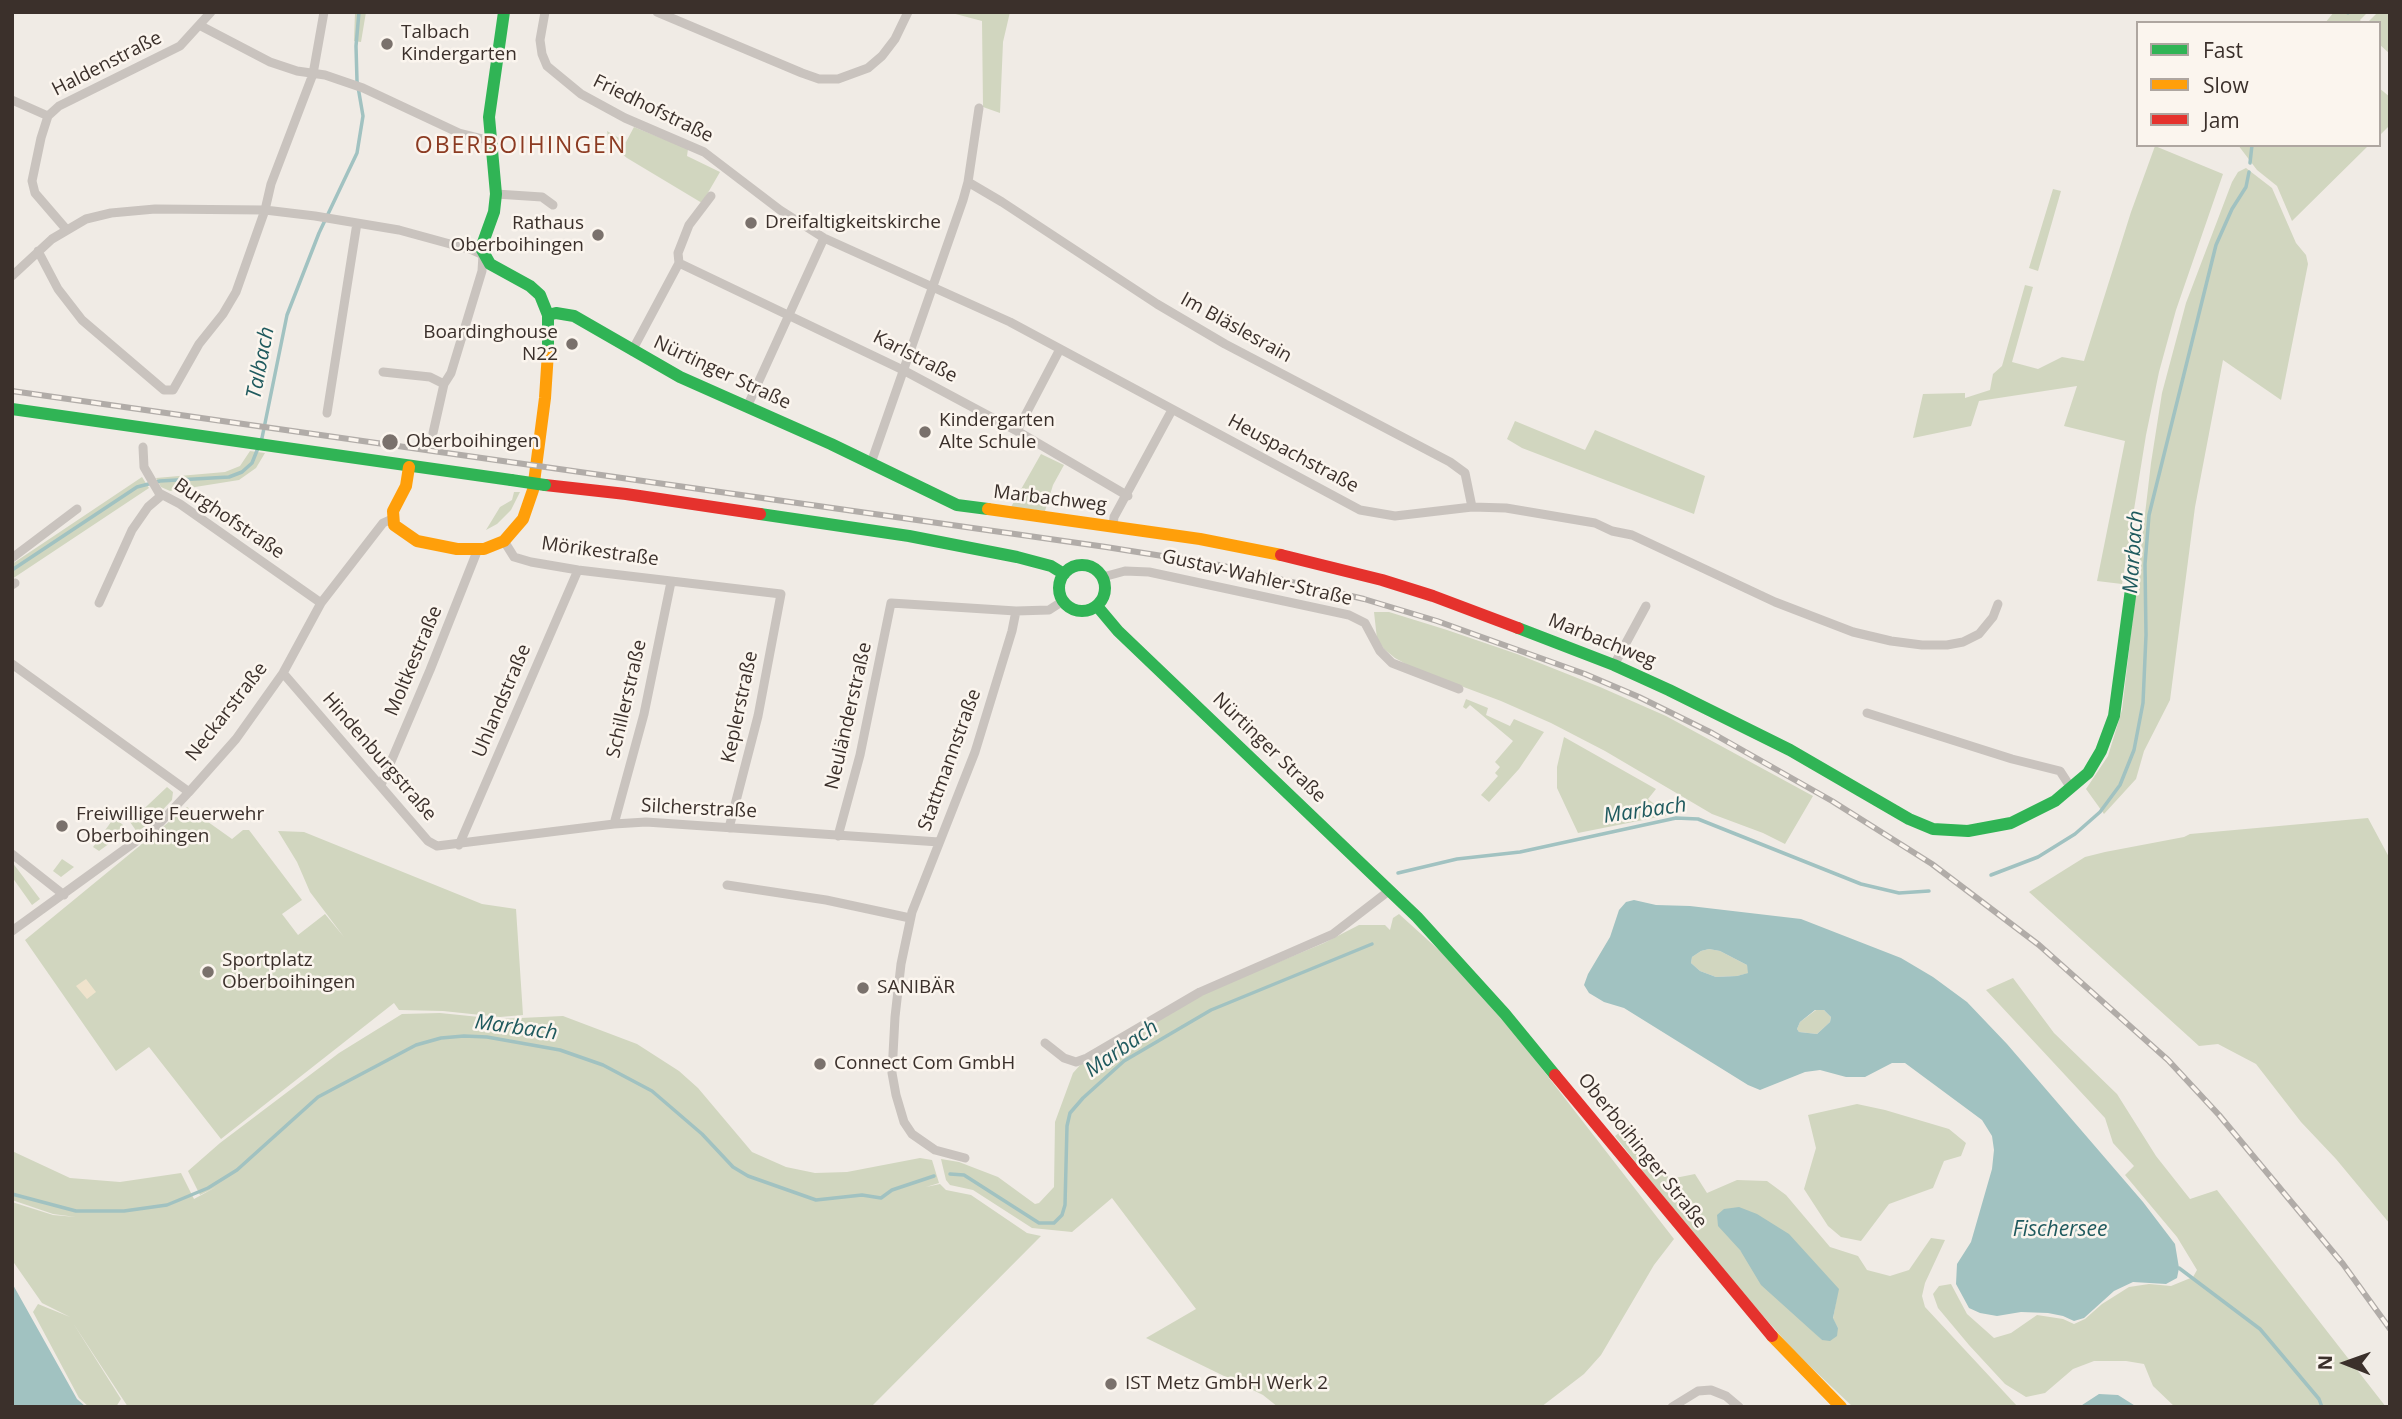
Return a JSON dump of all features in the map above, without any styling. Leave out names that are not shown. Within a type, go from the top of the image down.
[{"type":"street","name":"Haldenstraße","points":[[66,229],[34,193],[32,181],[48,116],[59,106],[180,46],[211,12]]},
{"type":"street","points":[[38,251],[58,289],[82,320],[169,392],[174,389],[199,344],[223,314],[236,292],[265,210],[271,184],[313,74],[324,12]]},
{"type":"street","points":[[433,433],[444,384],[451,373],[482,271],[481,244],[494,212],[496,194],[489,117],[504,12]]},
{"type":"street","name":"Friedhofstraße","points":[[545,12],[540,40],[542,54],[547,66],[573,89],[625,118],[704,152],[803,226],[824,238]]},
{"type":"street","points":[[657,12],[819,79],[852,76],[868,68],[895,39],[908,12]]},
{"type":"street","points":[[201,26],[270,62],[352,84],[459,134],[491,141]]},
{"type":"street","points":[[12,100],[48,116]]},
{"type":"street","points":[[876,466],[903,370],[968,182],[979,107]]},
{"type":"street","name":"Im Bläslesrain","points":[[968,182],[1168,311],[1225,344],[1450,462],[1465,473],[1472,507]]},
{"type":"street","points":[[496,194],[542,197],[553,205]]},
{"type":"street","points":[[632,351],[679,263],[678,253],[689,225],[711,196]]},
{"type":"street","points":[[12,276],[66,229],[86,219],[111,213],[155,209],[265,210],[331,218],[432,237],[483,255],[490,264],[530,286],[540,295],[548,315],[549,353],[533,490],[523,519],[504,541],[478,550],[417,541],[398,530],[392,519]]},
{"type":"street","points":[[327,413],[357,223]]},
{"type":"street","points":[[747,407],[824,238]]},
{"type":"street","name":"Heuspachstraße","points":[[824,238],[971,303],[1360,510],[1395,516],[1472,507],[1506,508],[1595,523],[1632,536],[1775,602],[1853,632],[1891,641],[1922,645],[1963,642],[1979,634],[1993,617],[1998,604]]},
{"type":"street","name":"Karlstraße","points":[[679,263],[903,370],[1017,431],[1128,496]]},
{"type":"street","name":"Nürtinger Straße","points":[[548,315],[556,313],[574,316],[680,377],[876,466]]},
{"type":"street","points":[[1017,431],[1060,349]]},
{"type":"street","points":[[383,372],[430,377],[444,384]]},
{"type":"street","points":[[12,409],[909,536],[1017,557],[1051,566],[1063,575]]},
{"type":"street","points":[[1113,526],[1114,517],[1128,496],[1172,410]]},
{"type":"street","name":"Burghofstraße","points":[[143,447],[144,467],[162,495],[180,504],[321,603]]},
{"type":"street","name":"Marbachweg","points":[[876,466],[957,505],[1113,526],[1259,550],[1382,580],[1457,605],[1614,665],[1736,722],[1909,819],[1933,829],[1968,831],[2011,823],[2055,801],[2082,780],[2095,762],[2114,716],[2131,589]]},
{"type":"street","name":"Neckarstraße","points":[[12,931],[157,826],[236,739],[283,673],[321,603],[383,523],[392,519],[395,505],[406,486],[409,467]]},
{"type":"street","points":[[99,603],[132,530],[148,507],[162,495]]},
{"type":"street","points":[[12,558],[78,509]]},
{"type":"street","name":"Mörikestraße","points":[[504,541],[514,557],[578,570],[781,594]]},
{"type":"street","name":"Moltkestraße","points":[[381,785],[478,550]]},
{"type":"street","points":[[1074,566],[1095,568],[1103,577],[1105,593],[1097,606],[1082,611],[1071,608],[1063,601],[1059,588],[1063,575],[1074,566]]},
{"type":"street","name":"Uhlandstraße","points":[[459,845],[578,570]]},
{"type":"street","name":"Gustav-Wahler-Straße","points":[[1103,577],[1125,571],[1149,572],[1349,615],[1365,623],[1380,651],[1392,663],[1459,690]]},
{"type":"street","name":"Schillerstraße","points":[[614,824],[644,714],[671,582]]},
{"type":"street","name":"Keplerstraße","points":[[729,828],[758,716],[781,594]]},
{"type":"street","points":[[1016,611],[1049,610],[1063,601]]},
{"type":"street","name":"Neuländerstraße","points":[[838,836],[863,742],[891,603],[1016,611]]},
{"type":"street","name":"Nürtinger Straße","points":[[1097,606],[1118,631],[1417,917]]},
{"type":"street","points":[[1614,665],[1646,606]]},
{"type":"street","name":"Stattmannstraße","points":[[965,1158],[935,1150],[912,1135],[904,1122],[895,1095],[892,1049],[901,964],[910,918],[975,752],[1016,611]]},
{"type":"street","points":[[12,664],[189,792]]},
{"type":"street","name":"Hindenburgstraße","points":[[283,673],[428,841],[438,846],[459,845]]},
{"type":"street","points":[[1867,713],[2012,759],[2060,771],[2071,788]]},
{"type":"street","name":"Silcherstraße","points":[[459,845],[614,824],[686,823],[939,842]]},
{"type":"street","points":[[12,854],[64,895]]},
{"type":"street","points":[[727,885],[826,900],[910,918]]},
{"type":"street","points":[[1045,1043],[1064,1058],[1076,1062],[1087,1058],[1200,992],[1332,934],[1390,890]]},
{"type":"street","name":"Oberboihinger Straße","points":[[1417,917],[1506,1014],[1766,1330],[1841,1407]]},
{"type":"street","points":[[1672,1407],[1698,1391],[1711,1390],[1726,1396],[1739,1407]]},
{"type":"green space","points":[[355,12],[366,12],[361,42],[354,41]]},
{"type":"green space","points":[[948,12],[1010,12],[1003,42],[1000,113],[983,107],[982,21]]},
{"type":"green space","points":[[2334,12],[2368,12],[2361,21],[2327,21]]},
{"type":"green space","points":[[2378,12],[2390,14],[2390,54],[2381,46],[2381,21],[2369,21]]},
{"type":"green space","points":[[2381,90],[2390,97],[2390,125],[2381,134]]},
{"type":"green space","points":[[634,127],[688,149],[687,156],[720,172],[702,203],[627,158],[609,144],[607,131],[626,142]]},
{"type":"green space","points":[[2155,147],[2223,174],[2176,310],[2159,372],[2122,584],[2097,581],[2125,441],[2064,426],[2077,386],[1979,401],[1971,426],[1913,438],[1923,394],[1965,393],[1965,398],[1990,390],[1993,374],[2002,366],[2025,285],[2033,287],[2012,362],[2038,369],[2062,357],[2084,361]]},
{"type":"green space","points":[[2240,147],[2367,147],[2292,221],[2277,186],[2257,170]]},
{"type":"green space","points":[[2246,168],[2272,188],[2308,264],[2281,400],[2223,360],[2195,507],[2170,700],[2144,751],[2136,779],[2104,814],[2086,789],[2108,756],[2122,710],[2151,463],[2162,393],[2186,303],[2232,182],[2238,172]]},
{"type":"green space","points":[[2053,189],[2061,191],[2038,271],[2029,268]]},
{"type":"green space","points":[[1515,421],[1585,450],[1595,430],[1705,476],[1694,514],[1522,448],[1507,439]]},
{"type":"green space","points":[[250,451],[265,453],[256,468],[239,480],[170,491],[161,487],[156,478],[225,472],[240,466]]},
{"type":"green space","points":[[1041,454],[1064,465],[1053,485],[1045,511],[1011,507]]},
{"type":"green space","points":[[142,477],[149,488],[12,579],[12,564]]},
{"type":"green space","points":[[514,492],[520,492],[511,510],[497,524],[486,530],[500,507],[512,500]]},
{"type":"green space","points":[[1374,612],[1389,612],[1447,630],[1600,687],[1666,716],[1813,796],[1785,844],[1712,814],[1605,751],[1551,723],[1413,668],[1395,658],[1377,639]]},
{"type":"green space","points":[[1466,699],[1488,708],[1486,715],[1510,726],[1514,719],[1544,732],[1519,769],[1489,802],[1481,795],[1498,776],[1495,773],[1500,767],[1495,762],[1513,741],[1470,705],[1466,709],[1463,707]]},
{"type":"green space","points":[[1564,737],[1656,789],[1648,799],[1668,815],[1578,833],[1557,788],[1557,767]]},
{"type":"green space","points":[[167,787],[173,792],[172,800],[137,832],[130,822]]},
{"type":"green space","name":"Sportplatz Oberboihingen","points":[[187,807],[232,839],[243,830],[249,830],[302,900],[282,914],[298,935],[325,914],[344,937],[310,892],[297,862],[278,831],[304,832],[482,904],[516,909],[523,1015],[500,1017],[399,1010],[394,1003],[221,1139],[149,1047],[116,1071],[25,940]]},
{"type":"green space","points":[[107,813],[122,824],[131,836],[128,838],[124,833],[99,851],[93,847],[111,822],[104,816]]},
{"type":"green space","points":[[2368,818],[2390,859],[2390,1224],[2301,1122],[2256,1064],[2218,1044],[2199,1046],[2029,892],[2085,857],[2105,852],[2190,834]]},
{"type":"green space","points":[[62,859],[74,867],[61,877],[53,871]]},
{"type":"green space","points":[[12,862],[40,899],[32,905],[12,877]]},
{"type":"green space","points":[[1399,914],[1441,952],[1515,1034],[1674,1239],[1654,1265],[1601,1355],[1584,1374],[1541,1407],[1278,1407],[1263,1395],[1146,1338],[1196,1309],[1112,1198],[1072,1232],[1032,1228],[973,1190],[950,1185],[946,1180],[941,1159],[959,1162],[998,1177],[1035,1204],[1039,1203],[1054,1187],[1055,1122],[1073,1073],[1081,1064],[1202,994],[1324,943],[1359,925],[1385,925],[1390,930],[1393,918]]},
{"type":"green space","points":[[1709,949],[1720,951],[1747,965],[1749,973],[1716,977],[1700,971],[1691,963],[1692,957]]},
{"type":"green space","points":[[2013,978],[2054,1033],[2117,1094],[2156,1156],[2190,1199],[2217,1190],[2386,1407],[2175,1407],[2153,1386],[2144,1364],[2126,1361],[2094,1361],[2073,1369],[2045,1393],[2026,1397],[2005,1384],[1969,1345],[1938,1308],[1933,1294],[1939,1286],[1951,1284],[1967,1314],[1994,1338],[2011,1333],[2037,1315],[2063,1319],[2074,1324],[2129,1287],[2149,1284],[2171,1286],[2193,1277],[2197,1270],[2177,1237],[2125,1175],[2134,1166],[2113,1143],[2105,1118],[1986,990]]},
{"type":"green space","points":[[1816,1010],[1824,1010],[1831,1017],[1830,1022],[1817,1034],[1799,1032],[1797,1029],[1800,1022]]},
{"type":"green space","points":[[440,1013],[499,1019],[563,1016],[637,1044],[679,1071],[698,1088],[752,1152],[786,1167],[815,1173],[847,1172],[920,1158],[932,1160],[939,1183],[926,1187],[940,1184],[946,1190],[971,1195],[1027,1233],[1041,1236],[871,1407],[128,1407],[73,1323],[121,1399],[116,1407],[89,1407],[79,1398],[33,1312],[38,1304],[70,1317],[42,1303],[12,1260],[12,1202],[53,1215],[76,1217],[53,1214],[12,1200],[12,1151],[70,1178],[120,1182],[181,1173],[194,1199],[216,1187],[200,1195],[188,1171],[220,1143],[339,1053],[402,1014]]},
{"type":"green space","points":[[1857,1104],[1949,1129],[1966,1143],[1961,1156],[1944,1161],[1933,1188],[1889,1204],[1861,1241],[1841,1237],[1828,1226],[1804,1189],[1816,1148],[1808,1115]]},
{"type":"green space","points":[[1624,1129],[1670,1179],[1695,1174],[1707,1193],[1737,1180],[1767,1181],[1786,1195],[1830,1247],[1858,1256],[1867,1270],[1890,1276],[1909,1270],[1931,1238],[1945,1240],[1925,1283],[1922,1296],[1925,1307],[2018,1407],[1853,1407],[1795,1352],[1705,1250],[1615,1136]],"holes":[[[1740,1250],[1838,1289],[1833,1319],[1838,1328],[1822,1340]]]},
{"type":"sand","points":[[86,979],[96,992],[87,999],[76,986]]},
{"type":"water","name":"Fischersee","points":[[1634,900],[1656,905],[1690,906],[1801,919],[1901,958],[1933,977],[1967,1002],[2007,1044],[2143,1202],[2175,1244],[2179,1268],[2177,1278],[2166,1284],[2133,1282],[2114,1291],[2084,1318],[2074,1321],[2048,1313],[2021,1312],[1997,1316],[1969,1308],[1956,1284],[1957,1264],[1971,1242],[1992,1169],[1992,1136],[1982,1120],[1905,1063],[1892,1063],[1865,1077],[1846,1077],[1820,1070],[1805,1072],[1760,1090],[1624,1008],[1604,1002],[1589,993],[1584,985],[1588,974],[1610,937],[1619,910],[1626,902]],"holes":[[[1709,949],[1720,951],[1747,965],[1748,973],[1716,977],[1700,971],[1691,963],[1692,957]],[[1815,1010],[1824,1010],[1831,1017],[1830,1022],[1817,1034],[1799,1032],[1797,1029],[1800,1022]]]},
{"type":"water","points":[[1739,1207],[1757,1214],[1789,1234],[1839,1289],[1833,1318],[1838,1328],[1837,1336],[1830,1341],[1822,1340],[1761,1285],[1740,1250],[1718,1226],[1717,1215],[1724,1209]]},
{"type":"water","points":[[12,1283],[77,1399],[86,1407],[12,1407]]},
{"type":"water","points":[[2099,1394],[2118,1395],[2137,1407],[2079,1407]]},
{"type":"waterway","name":"Talbach","points":[[12,570],[137,487],[160,481],[229,477],[242,472],[252,463],[262,438],[287,315],[319,233],[357,153],[363,116],[357,81],[359,12]]},
{"type":"waterway","name":"Marbach","points":[[2250,163],[2252,147]]},
{"type":"waterway","name":"Marbach","points":[[1991,875],[2038,857],[2075,834],[2100,812],[2120,785],[2134,750],[2143,703],[2145,564],[2149,515],[2216,245],[2232,209],[2246,187],[2249,172]]},
{"type":"waterway","name":"Marbach","points":[[1398,873],[1457,859],[1520,852],[1676,818],[1698,819],[1861,884],[1899,893],[1929,891]]},
{"type":"waterway","name":"Marbach","points":[[950,1174],[964,1175],[1039,1223],[1054,1223],[1062,1215],[1065,1205],[1067,1126],[1070,1113],[1124,1061],[1211,1010],[1372,944]]},
{"type":"waterway","name":"Marbach","points":[[12,1194],[76,1211],[124,1211],[167,1205],[208,1188],[237,1170],[318,1097],[416,1045],[441,1038],[464,1036],[487,1037],[560,1050],[603,1065],[652,1091],[702,1134],[733,1167],[748,1176],[816,1200],[862,1195],[881,1198],[892,1190],[934,1176]]},
{"type":"waterway","points":[[2179,1268],[2260,1329],[2319,1399],[2322,1407]]},
{"type":"railway","points":[[12,391],[1219,565],[1364,599],[1437,621],[1585,674],[1712,733],[1832,801],[1932,864],[2039,945],[2168,1060],[2219,1115],[2343,1264],[2390,1329]]},
{"type":"traffic: fast","points":[[504,12],[489,117],[496,194],[494,212],[481,248],[490,264],[530,286],[540,295],[548,315],[548,352]]},
{"type":"traffic: fast","points":[[548,315],[556,313],[574,316],[680,377],[831,444],[957,505],[988,509]]},
{"type":"traffic: fast","points":[[12,409],[511,480]]},
{"type":"traffic: fast","points":[[511,480],[545,485]]},
{"type":"traffic: fast","points":[[760,514],[909,536],[1017,557],[1051,566],[1064,574]]},
{"type":"traffic: fast","points":[[1082,565],[1098,572],[1105,588],[1098,604],[1082,611],[1066,604],[1059,588],[1066,572],[1082,565]]},
{"type":"traffic: fast","points":[[1518,628],[1614,665],[1669,690],[1790,750],[1909,819],[1933,829],[1968,831],[2011,823],[2055,801],[2088,773],[2101,751],[2114,716],[2131,589]]},
{"type":"traffic: fast","points":[[1097,606],[1118,631],[1417,917],[1505,1014],[1555,1075]]},
{"type":"traffic: slow","points":[[409,467],[406,486],[393,511],[394,525],[417,541],[457,549],[484,549],[504,541],[523,519],[533,490],[548,352]]},
{"type":"traffic: slow","points":[[988,509],[1200,539],[1281,555]]},
{"type":"traffic: slow","points":[[1772,1336],[1841,1407]]},
{"type":"traffic: jam","points":[[545,485],[760,514]]},
{"type":"traffic: jam","points":[[1281,555],[1382,580],[1518,628]]},
{"type":"traffic: jam","points":[[1555,1075],[1772,1336]]},
{"type":"place","name":"Talbach Kindergarten","points":[[387,44]]},
{"type":"place","name":"Dreifaltigkeitskirche","points":[[751,223]]},
{"type":"place","name":"Rathaus Oberboihingen","points":[[598,235]]},
{"type":"place","name":"Boardinghouse N22","points":[[572,344]]},
{"type":"place","name":"Kindergarten Alte Schule","points":[[925,432]]},
{"type":"place","name":"Oberboihingen","points":[[390,442]]},
{"type":"place","name":"Freiwillige Feuerwehr Oberboihingen","points":[[62,826]]},
{"type":"place","name":"Sportplatz Oberboihingen","points":[[208,972]]},
{"type":"place","name":"SANIBÄR","points":[[863,988]]},
{"type":"place","name":"Connect Com GmbH","points":[[820,1064]]},
{"type":"place","name":"IST Metz GmbH Werk 2","points":[[1111,1384]]},
{"type":"district","name":"OBERBOIHINGEN","points":[[521,146]]}]
